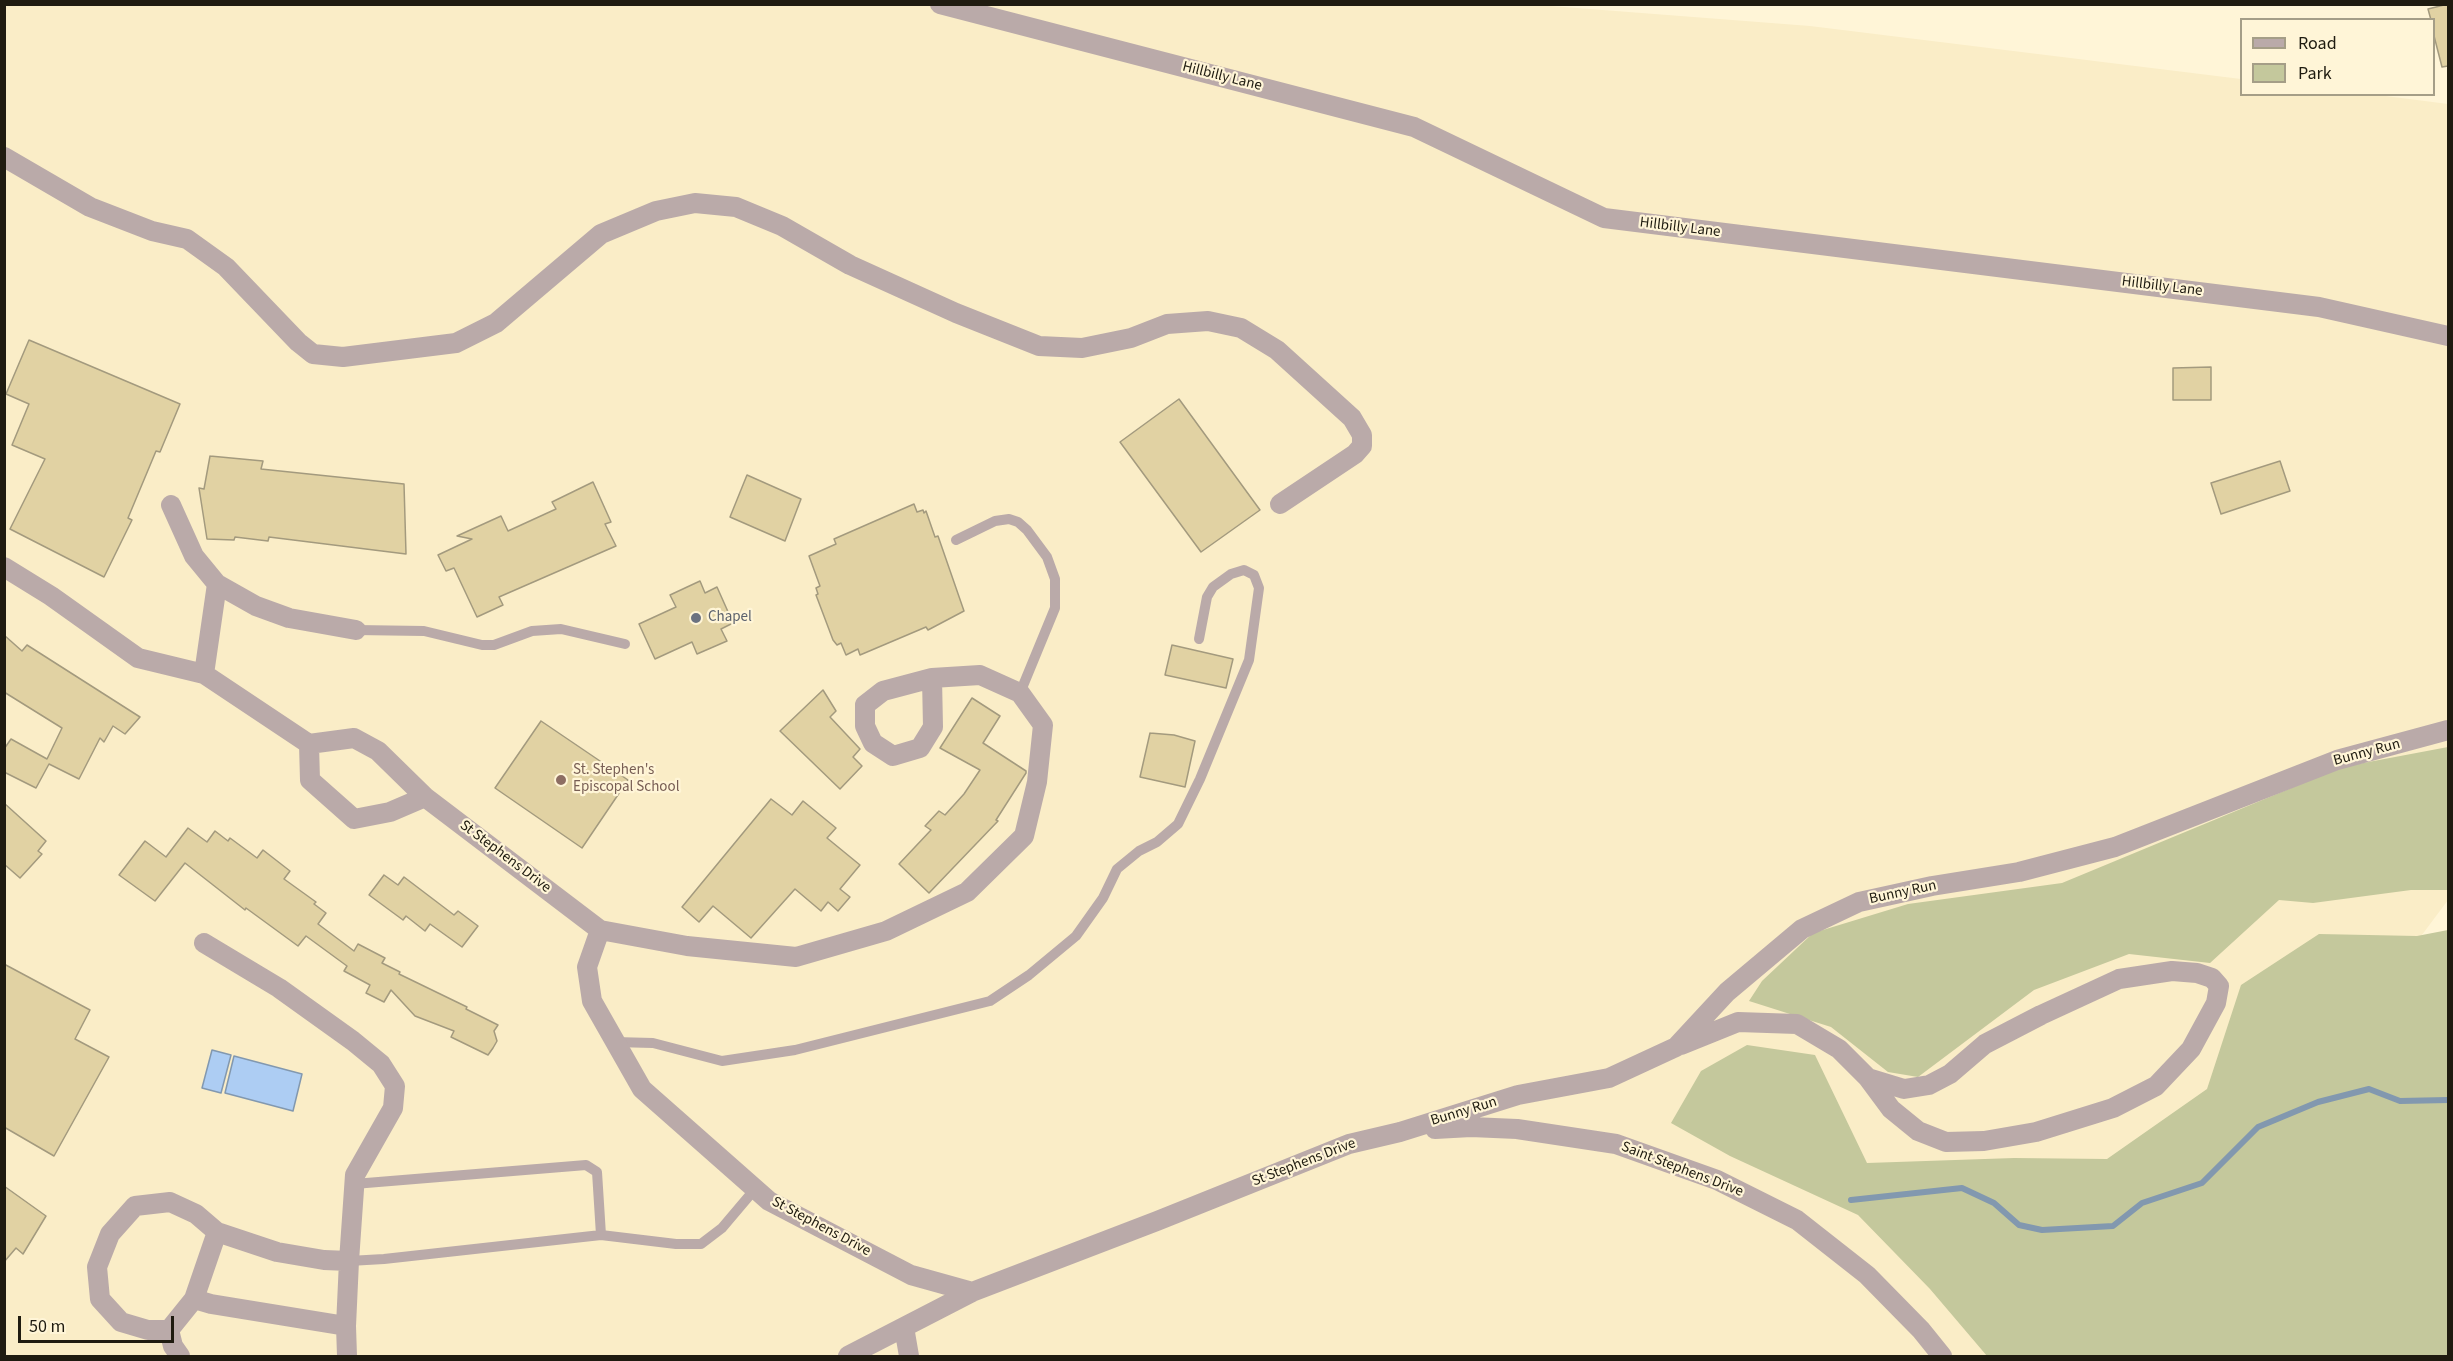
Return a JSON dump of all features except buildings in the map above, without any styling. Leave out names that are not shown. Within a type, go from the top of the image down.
[{"type":"street","name":"Hillbilly Lane","points":[[940,4],[1414,127],[1604,219],[2319,307],[2448,336]]},
{"type":"street","points":[[4,157],[90,207],[152,231],[187,239],[226,267],[298,342],[313,354],[343,357],[456,343],[496,323],[601,234],[656,211],[695,203],[736,207],[782,226],[850,265],[956,313],[1039,346],[1082,348],[1131,338],[1167,324],[1208,321],[1240,327],[1277,350],[1352,418],[1362,435],[1362,446],[1355,454],[1280,504]]},
{"type":"street","points":[[171,505],[194,556],[217,584],[256,606],[289,618],[356,630]]},
{"type":"street","points":[[4,567],[51,596],[138,658],[204,674],[309,744],[310,780],[354,819],[390,812],[425,797]]},
{"type":"street","points":[[204,674],[217,584]]},
{"type":"street","points":[[600,930],[687,946],[796,957],[886,931],[967,892],[1024,836],[1037,782],[1042,724],[1020,693],[980,675],[932,678]]},
{"type":"street","name":"Bunny Run","points":[[1400,1132],[1518,1095],[1609,1078],[1676,1047],[1727,992],[1802,928],[1859,902],[1932,886],[2019,872],[2115,847],[2337,760],[2448,730]]},
{"type":"street","name":"St Stephens Drive","points":[[309,744],[354,738],[378,751],[425,797],[600,930],[587,967],[592,1001],[642,1089],[769,1201],[911,1275],[972,1292],[1348,1144],[1400,1132]]},
{"type":"street","points":[[204,943],[279,988],[352,1041],[381,1064],[395,1086],[393,1108],[355,1175],[346,1326],[347,1356]]},
{"type":"street","points":[[1676,1047],[1738,1022],[1797,1024],[1839,1049],[1868,1078],[1891,1109],[1918,1131],[1946,1142],[1984,1141],[2036,1132],[2113,1108],[2156,1086],[2190,1049],[2216,1003],[2219,986],[2212,978],[2197,973],[2172,971],[2119,979],[1985,1044],[1950,1074],[1929,1085],[1904,1089],[1868,1078]]},
{"type":"street","name":"Saint Stephens Drive","points":[[1400,1132],[1471,1127],[1539,1132],[1616,1144],[1717,1180],[1797,1220],[1867,1275],[1921,1330],[1942,1356]]},
{"type":"street","points":[[169,1330],[148,1330],[121,1322],[100,1299],[97,1267],[110,1234],[135,1206],[170,1202],[196,1214],[217,1232],[277,1252],[324,1260],[349,1261]]},
{"type":"street","points":[[169,1330],[194,1299],[217,1232]]},
{"type":"street","points":[[848,1356],[972,1292]]},
{"type":"street","points":[[194,1299],[211,1304],[346,1326]]},
{"type":"street","points":[[904,1327],[909,1356]]},
{"type":"street","points":[[169,1330],[173,1346],[180,1356]]},
{"type":"lane","points":[[956,540],[994,521],[1009,519],[1018,522],[1027,530],[1047,557],[1055,579],[1055,608],[1020,693]]},
{"type":"lane","points":[[614,1042],[653,1043],[722,1061],[795,1050],[990,1001],[1029,975],[1076,936],[1103,898],[1118,869],[1139,851],[1158,842],[1178,824],[1200,779],[1249,660],[1259,588],[1254,575],[1244,570],[1231,574],[1213,587],[1207,597],[1199,639]]},
{"type":"lane","points":[[356,630],[424,631],[465,639],[482,645],[494,645],[532,631],[561,629],[625,644]]},
{"type":"lane","points":[[354,1184],[586,1165],[597,1172],[601,1235]]},
{"type":"lane","points":[[349,1261],[601,1235],[676,1244],[701,1244],[722,1228],[755,1189]]},
{"type":"shaded area","name":"St. Stephen's Episcopal School","points":[[5,5],[1538,5],[1810,26],[2240,79],[2240,96],[2386,96],[2448,104],[2448,900],[2108,1356],[5,1356]]},
{"type":"green space","points":[[2448,747],[2448,890],[2411,890],[2313,903],[2279,900],[2210,963],[2129,954],[2034,990],[1918,1077],[1888,1072],[1831,1027],[1749,1001],[1762,981],[1813,933],[1908,904],[2062,883],[2342,767]]},
{"type":"green space","points":[[2448,930],[2448,1356],[1987,1356],[1930,1289],[1858,1215],[1730,1156],[1671,1123],[1701,1071],[1747,1045],[1815,1055],[1867,1163],[2014,1158],[2107,1159],[2207,1089],[2241,985],[2319,934],[2417,936]]},
{"type":"water","points":[[212,1050],[231,1055],[221,1093],[202,1088]]},
{"type":"water","points":[[234,1056],[302,1074],[293,1111],[225,1093]]},
{"type":"waterway","points":[[1851,1200],[1962,1188],[1994,1203],[2019,1225],[2042,1230],[2113,1226],[2142,1203],[2202,1183],[2258,1127],[2318,1102],[2369,1089],[2400,1101],[2448,1100]]},
{"type":"place","name":"Chapel","points":[[696,618]]},
{"type":"place","name":"St. Stephen's Episcopal School","points":[[561,780]]}]
